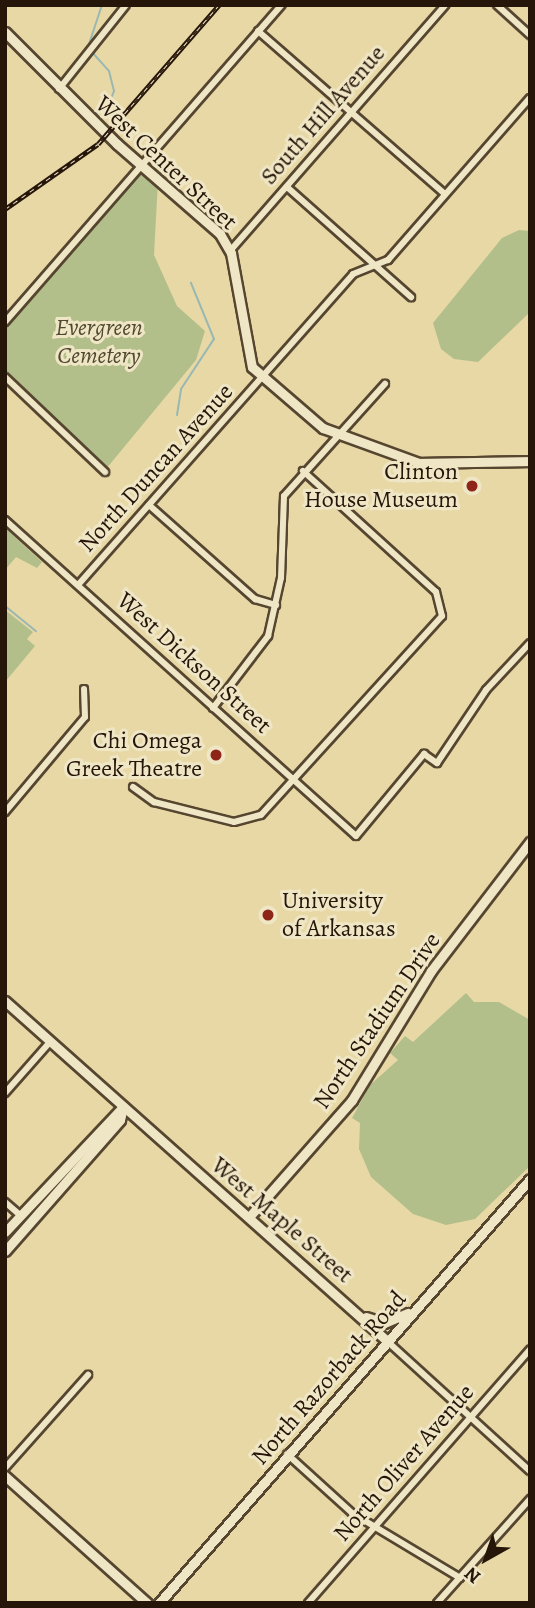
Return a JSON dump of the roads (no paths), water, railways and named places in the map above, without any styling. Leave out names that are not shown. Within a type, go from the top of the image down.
[{"type":"street","points":[[59,89],[126,5]]},
{"type":"street","points":[[5,322],[282,5]]},
{"type":"street","name":"South Hill Avenue","points":[[230,251],[445,5]]},
{"type":"street","points":[[497,5],[530,35]]},
{"type":"street","points":[[258,31],[445,194]]},
{"type":"street","name":"West Center Street","points":[[5,32],[59,89],[230,251],[247,357],[262,377],[335,436]]},
{"type":"street","name":"North Duncan Avenue","points":[[78,585],[353,274],[388,260],[530,98]]},
{"type":"street","points":[[287,187],[411,297]]},
{"type":"street","points":[[5,377],[105,472]]},
{"type":"street","points":[[213,708],[262,649],[276,605],[284,496],[303,471],[385,384]]},
{"type":"street","points":[[335,436],[419,463],[530,461]]},
{"type":"street","points":[[133,787],[154,802],[234,822],[261,816],[296,781],[439,621],[443,608],[440,597],[303,471]]},
{"type":"street","points":[[149,505],[255,599],[276,605]]},
{"type":"street","name":"West Dickson Street","points":[[5,520],[356,835],[424,754],[437,763],[486,690],[530,643]]},
{"type":"street","points":[[5,812],[85,717],[84,689]]},
{"type":"street","name":"North Stadium Drive","points":[[249,1217],[352,1100],[431,971],[530,842]]},
{"type":"street","name":"West Maple Street","points":[[5,1001],[361,1315],[530,1471]]},
{"type":"street","points":[[5,1093],[50,1042]]},
{"type":"street","points":[[5,1232],[123,1107]]},
{"type":"street","points":[[5,1251],[120,1120],[123,1107]]},
{"type":"street","name":"North Razorback Road","points":[[159,1603],[530,1179]]},
{"type":"street","points":[[5,1202],[20,1215]]},
{"type":"street","points":[[361,1315],[384,1323],[416,1308]]},
{"type":"street","name":"North Oliver Avenue","points":[[308,1603],[530,1349]]},
{"type":"street","points":[[5,1468],[89,1375]]},
{"type":"street","points":[[287,1454],[373,1527],[460,1578]]},
{"type":"street","points":[[5,1476],[148,1603]]},
{"type":"street","points":[[437,1603],[530,1499]]},
{"type":"waterway","points":[[88,47],[102,5]]},
{"type":"waterway","points":[[91,51],[109,71],[114,91],[109,104],[93,115]]},
{"type":"waterway","points":[[177,415],[181,389],[214,339],[191,283]]},
{"type":"waterway","points":[[5,606],[36,631]]},
{"type":"railway","points":[[5,209],[98,144],[219,5]]},
{"type":"place","name":"Clinton House Museum","points":[[472,486]]},
{"type":"place","name":"Chi Omega Greek Theatre","points":[[216,755]]},
{"type":"place","name":"University of Arkansas","points":[[268,915]]},
{"type":"park label","name":"Evergreen Cemetery","points":[[99,342]]}]
